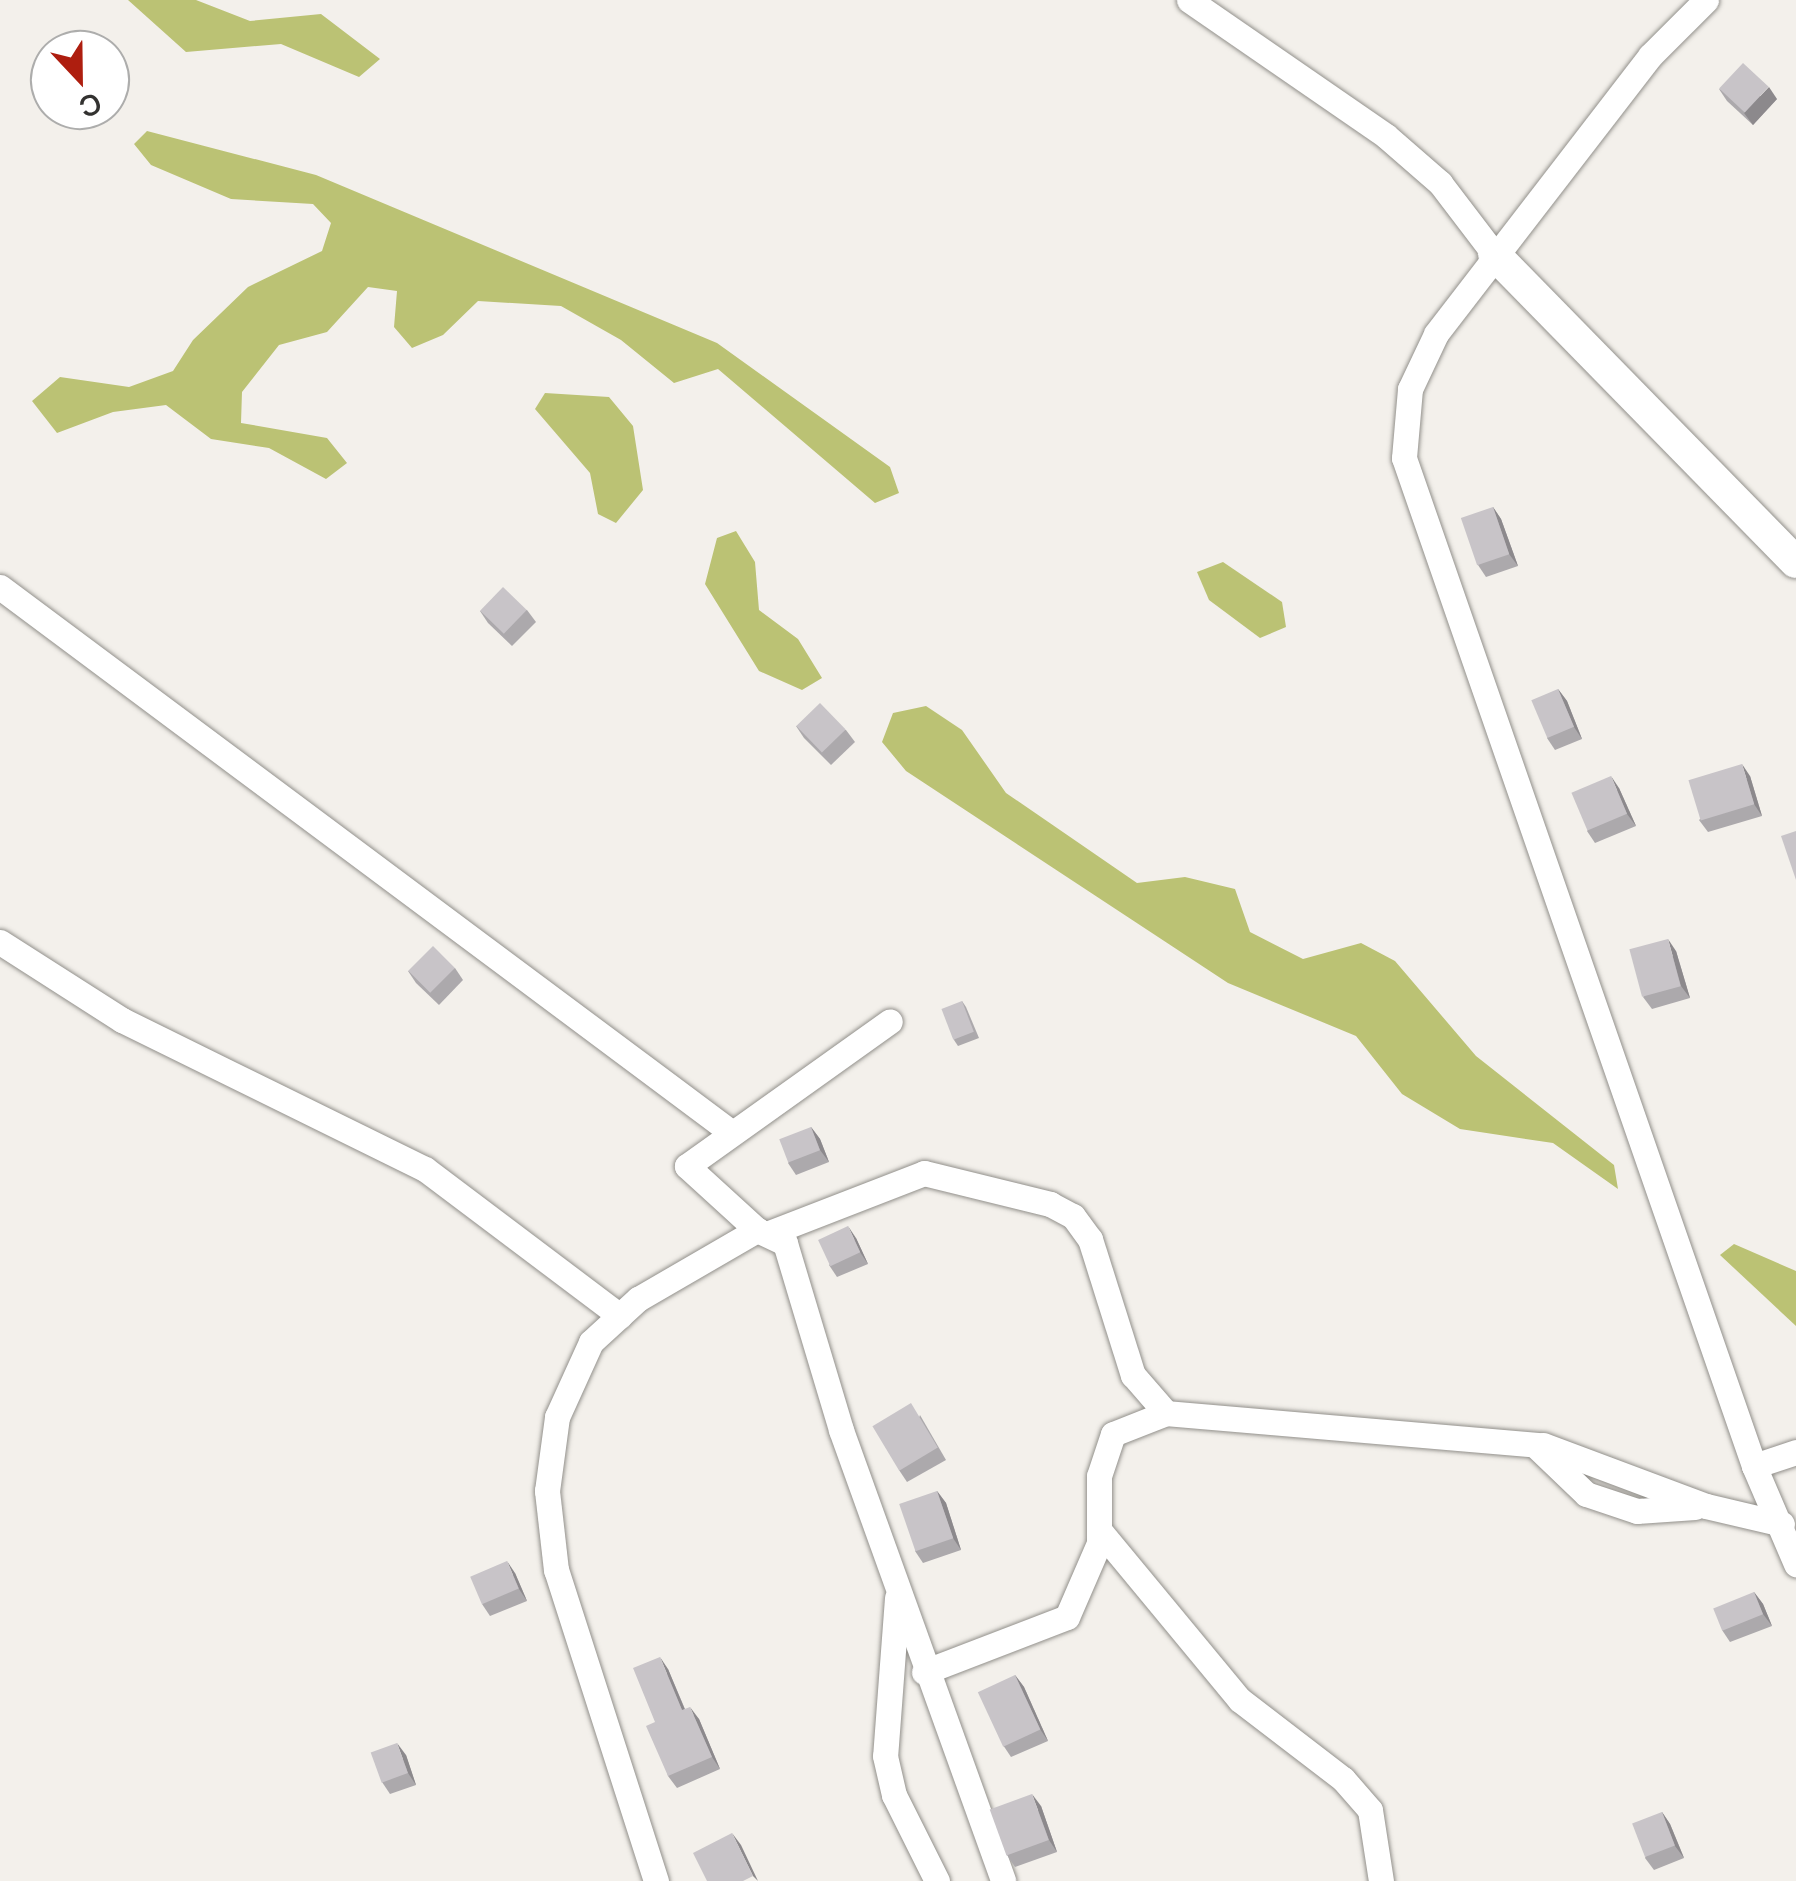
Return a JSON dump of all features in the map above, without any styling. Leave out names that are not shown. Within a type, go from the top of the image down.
[{"type":"street","points":[[1188,0],[1386,136],[1440,184],[1494,254],[1794,556]]},
{"type":"street","points":[[1706,0],[1650,56],[1436,334],[1410,389],[1404,458],[1754,1466],[1796,1564]]},
{"type":"street","points":[[0,587],[731,1132]]},
{"type":"street","points":[[0,942],[122,1020],[425,1169],[620,1316]]},
{"type":"street","points":[[890,1021],[687,1166],[784,1244],[924,1672],[1002,1881]]},
{"type":"street","points":[[656,1881],[556,1570],[547,1491],[557,1417],[591,1342],[620,1316],[764,1231],[924,1173],[1050,1204],[1073,1216],[1090,1239],[1133,1375],[1166,1413]]},
{"type":"street","points":[[924,1672],[1067,1617],[1100,1531],[1098,1476],[1113,1434],[1166,1413],[1533,1444],[1706,1506],[1782,1524]]},
{"type":"street","points":[[1754,1466],[1796,1452]]},
{"type":"street","points":[[1100,1531],[1240,1700],[1343,1779],[1370,1810],[1381,1881]]},
{"type":"street","points":[[898,1588],[885,1756],[894,1794],[937,1881]]},
{"type":"street","points":[[889,1667],[936,1703]]},
{"type":"green space","points":[[128,0],[196,0],[250,21],[321,14],[380,59],[359,77],[281,44],[186,52]]},
{"type":"green space","points":[[147,131],[316,175],[717,343],[890,467],[899,493],[875,503],[718,369],[674,383],[621,340],[561,306],[478,301],[443,335],[412,348],[394,327],[397,291],[368,287],[327,332],[279,345],[242,392],[241,423],[327,438],[347,463],[326,479],[269,448],[211,439],[166,405],[113,412],[57,433],[32,401],[60,377],[129,387],[173,371],[193,340],[248,287],[322,251],[331,223],[313,204],[231,199],[151,165],[134,144]]},
{"type":"green space","points":[[545,393],[609,397],[633,426],[643,490],[616,523],[598,514],[590,473],[535,409]]},
{"type":"green space","points":[[736,531],[755,562],[759,610],[798,639],[822,678],[802,690],[759,671],[705,584],[717,538]]},
{"type":"green space","points":[[1223,562],[1282,602],[1286,627],[1260,638],[1209,600],[1197,572]]},
{"type":"green space","points":[[926,706],[962,730],[1006,793],[1137,883],[1185,877],[1235,889],[1250,932],[1303,959],[1361,943],[1395,961],[1476,1056],[1614,1165],[1618,1189],[1553,1143],[1460,1129],[1402,1094],[1356,1036],[1228,983],[906,771],[882,742],[893,713]]},
{"type":"green space","points":[[1734,1244],[1796,1271],[1796,1326],[1720,1255]]},
{"type":"building","points":[[1743,63],[1769,87],[1745,112],[1719,89]]},
{"type":"building","points":[[1493,507],[1509,554],[1477,565],[1461,518]]},
{"type":"building","points":[[503,587],[527,610],[504,634],[480,611]]},
{"type":"building","points":[[1558,689],[1574,727],[1547,738],[1531,700]]},
{"type":"building","points":[[820,703],[846,730],[822,753],[796,726]]},
{"type":"building","points":[[1742,764],[1754,804],[1701,821],[1688,780]]},
{"type":"building","points":[[1611,776],[1627,814],[1587,831],[1571,793]]},
{"type":"building","points":[[1796,831],[1796,880],[1781,836]]},
{"type":"building","points":[[1668,939],[1681,986],[1642,997],[1629,949]]},
{"type":"building","points":[[433,946],[455,968],[430,993],[408,971]]},
{"type":"building","points":[[962,1001],[974,1032],[953,1040],[941,1009]]},
{"type":"building","points":[[811,1127],[820,1150],[788,1163],[779,1139]]},
{"type":"building","points":[[848,1226],[860,1252],[830,1266],[818,1240]]},
{"type":"building","points":[[911,1403],[938,1448],[899,1471],[872,1426]]},
{"type":"building","points":[[937,1491],[953,1538],[915,1551],[899,1504]]},
{"type":"building","points":[[507,1561],[519,1589],[482,1604],[470,1577]]},
{"type":"building","points":[[1754,1592],[1763,1614],[1722,1631],[1713,1608]]},
{"type":"building","points":[[660,1657],[682,1710],[690,1707],[712,1757],[668,1776],[646,1726],[655,1722],[633,1668]]},
{"type":"building","points":[[1015,1675],[1040,1729],[1003,1747],[978,1692]]},
{"type":"building","points":[[397,1743],[408,1773],[382,1783],[371,1753]]},
{"type":"building","points":[[1032,1794],[1049,1840],[1006,1855],[990,1809]]},
{"type":"building","points":[[1662,1812],[1675,1846],[1645,1857],[1632,1823]]},
{"type":"building","points":[[732,1833],[753,1876],[743,1881],[707,1881],[693,1853]]}]
